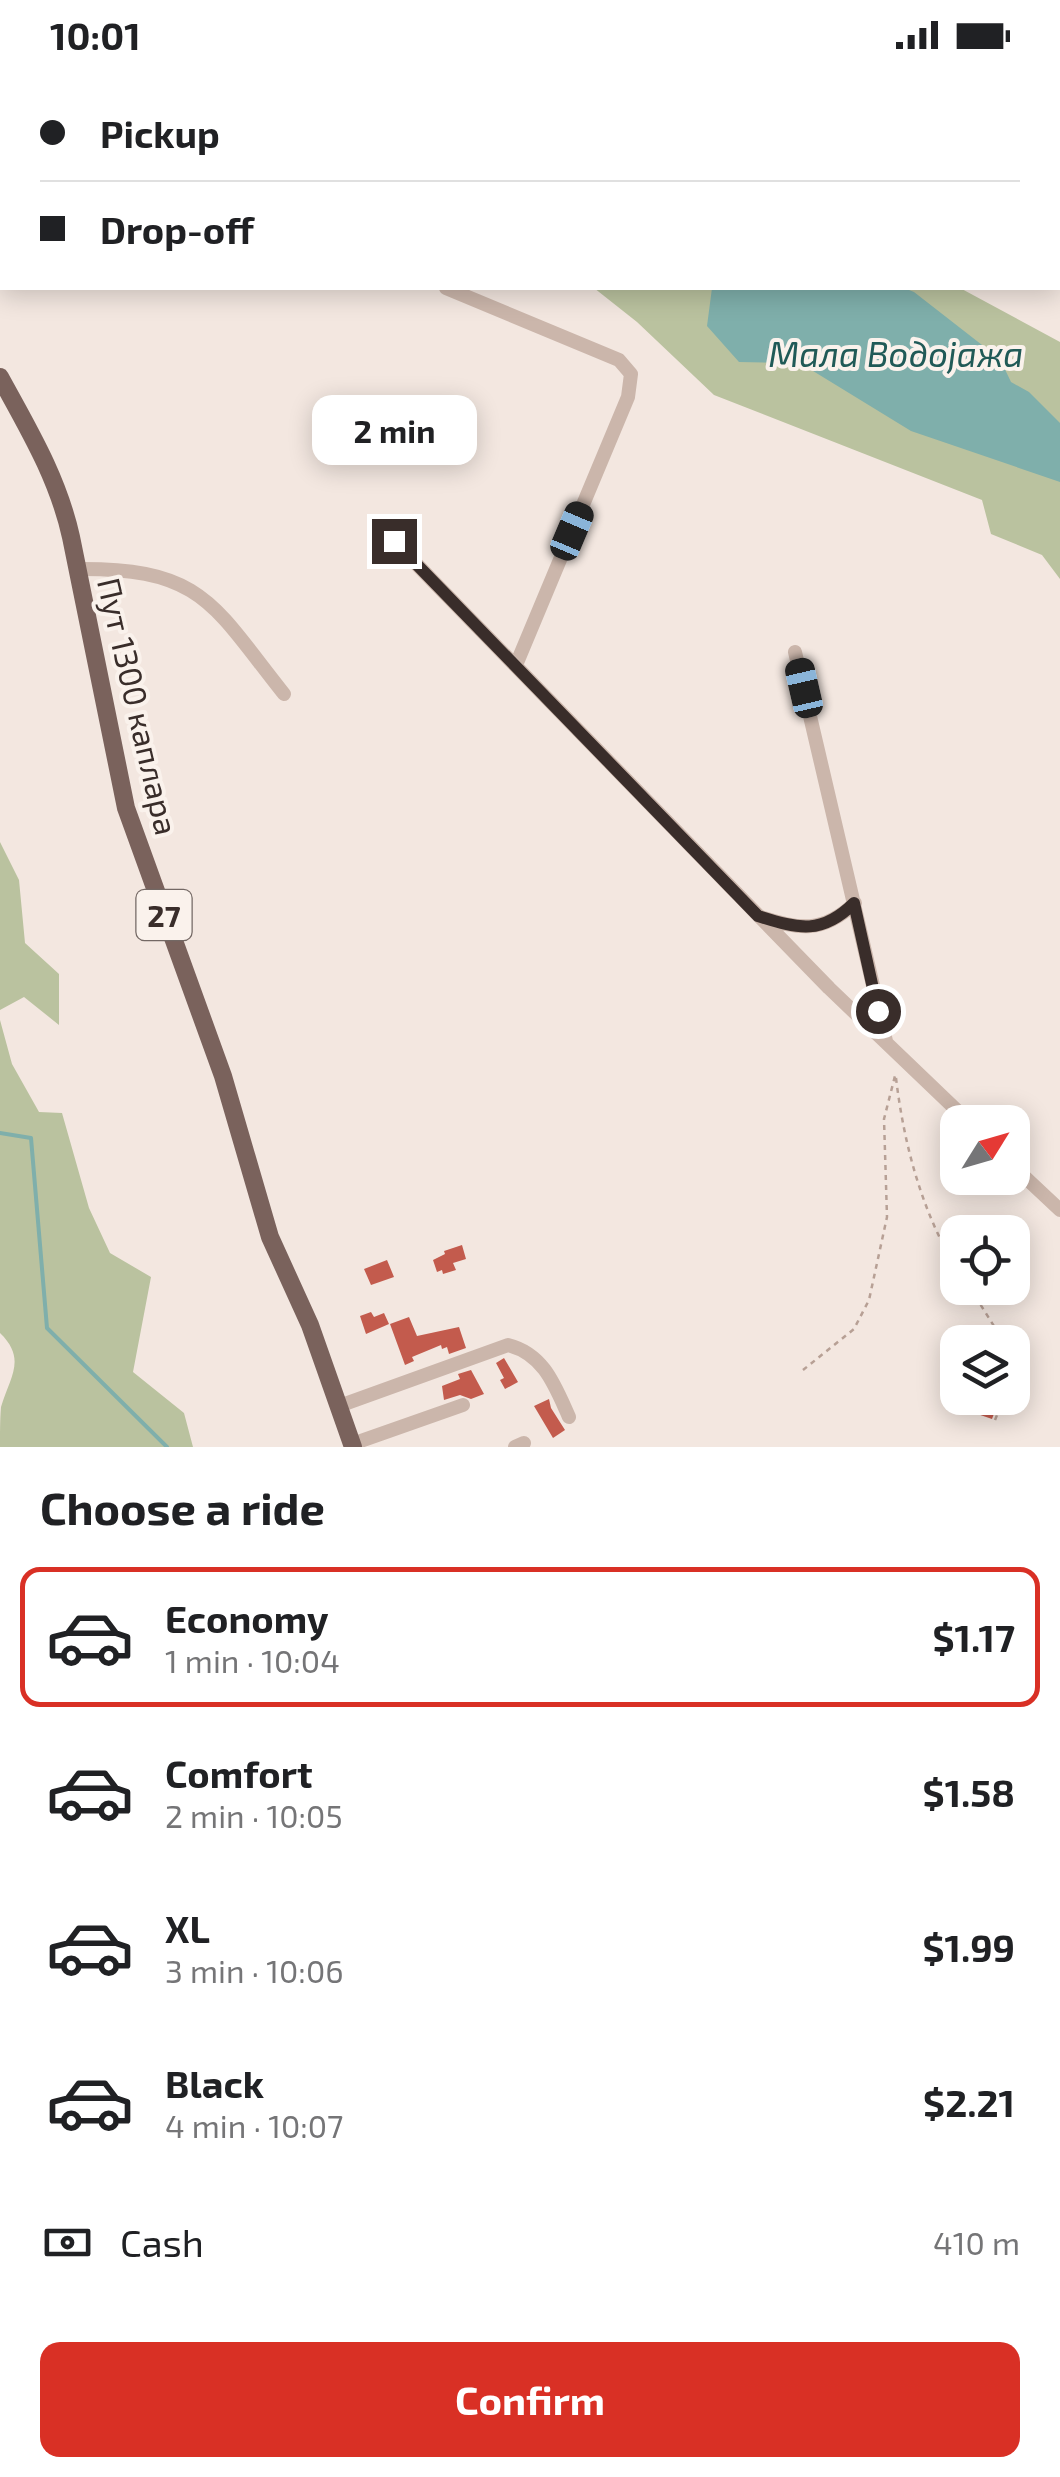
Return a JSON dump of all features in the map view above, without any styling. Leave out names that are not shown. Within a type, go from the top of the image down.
[{"type":"main road","name":"Пут 1300 каплара","points":[[0,378],[55,482],[78,570],[126,808],[217,1059],[270,1237],[310,1325],[352,1446]]},
{"type":"street","points":[[451,290],[619,360],[631,374],[628,396],[516,665]]},
{"type":"street","points":[[394,541],[758,916],[952,1105]]},
{"type":"street","points":[[78,570],[142,573],[188,586],[218,610],[284,694]]},
{"type":"street","points":[[795,652],[887,1042]]},
{"type":"street","points":[[758,916],[790,926],[815,927],[838,919],[854,903]]},
{"type":"street","points":[[1030,1181],[1060,1210]]},
{"type":"street","points":[[339,1406],[508,1345],[526,1349],[541,1363],[569,1417]]},
{"type":"street","points":[[352,1446],[463,1406]]},
{"type":"path","points":[[803,1370],[854,1329],[869,1300],[887,1217],[884,1119],[896,1073],[909,1149],[922,1195],[940,1232]]},
{"type":"path","points":[[996,1420],[998,1415]]},
{"type":"green space","points":[[597,290],[964,290],[1060,342],[1060,579],[1042,555],[991,534],[982,500],[714,395],[637,322]]},
{"type":"green space","points":[[0,842],[19,880],[25,943],[59,974],[59,1025],[24,997],[0,1010]]},
{"type":"green space","points":[[0,1020],[12,1064],[39,1112],[62,1113],[89,1208],[110,1253],[151,1277],[133,1372],[184,1413],[193,1447],[0,1447],[1,1407],[15,1360],[0,1333]]},
{"type":"water","name":"Мала Водојажа","points":[[712,290],[914,292],[1000,359],[1011,382],[1029,392],[1060,423],[1060,482],[911,431],[800,363],[739,362],[707,326]]},
{"type":"building","points":[[462,1245],[466,1259],[453,1263],[456,1270],[437,1272],[433,1260]]},
{"type":"building","points":[[387,1260],[394,1277],[371,1285],[364,1269]]},
{"type":"building","points":[[371,1312],[374,1317],[384,1313],[389,1324],[366,1334],[360,1316]]},
{"type":"building","points":[[409,1317],[417,1336],[459,1327],[466,1348],[449,1354],[447,1347],[442,1349],[441,1345],[412,1357],[414,1361],[405,1365],[390,1324]]},
{"type":"building","points":[[504,1358],[518,1382],[505,1389],[496,1363]]},
{"type":"building","points":[[471,1370],[484,1394],[471,1399],[460,1395],[444,1400],[442,1386]]},
{"type":"building","points":[[549,1399],[565,1430],[553,1438],[534,1406]]},
{"type":"waterway","points":[[0,1133],[31,1138],[47,1328],[167,1447]]},
{"type":"route","points":[[394,541],[758,916],[790,926],[815,927],[838,919],[854,903],[878,1011]]}]
